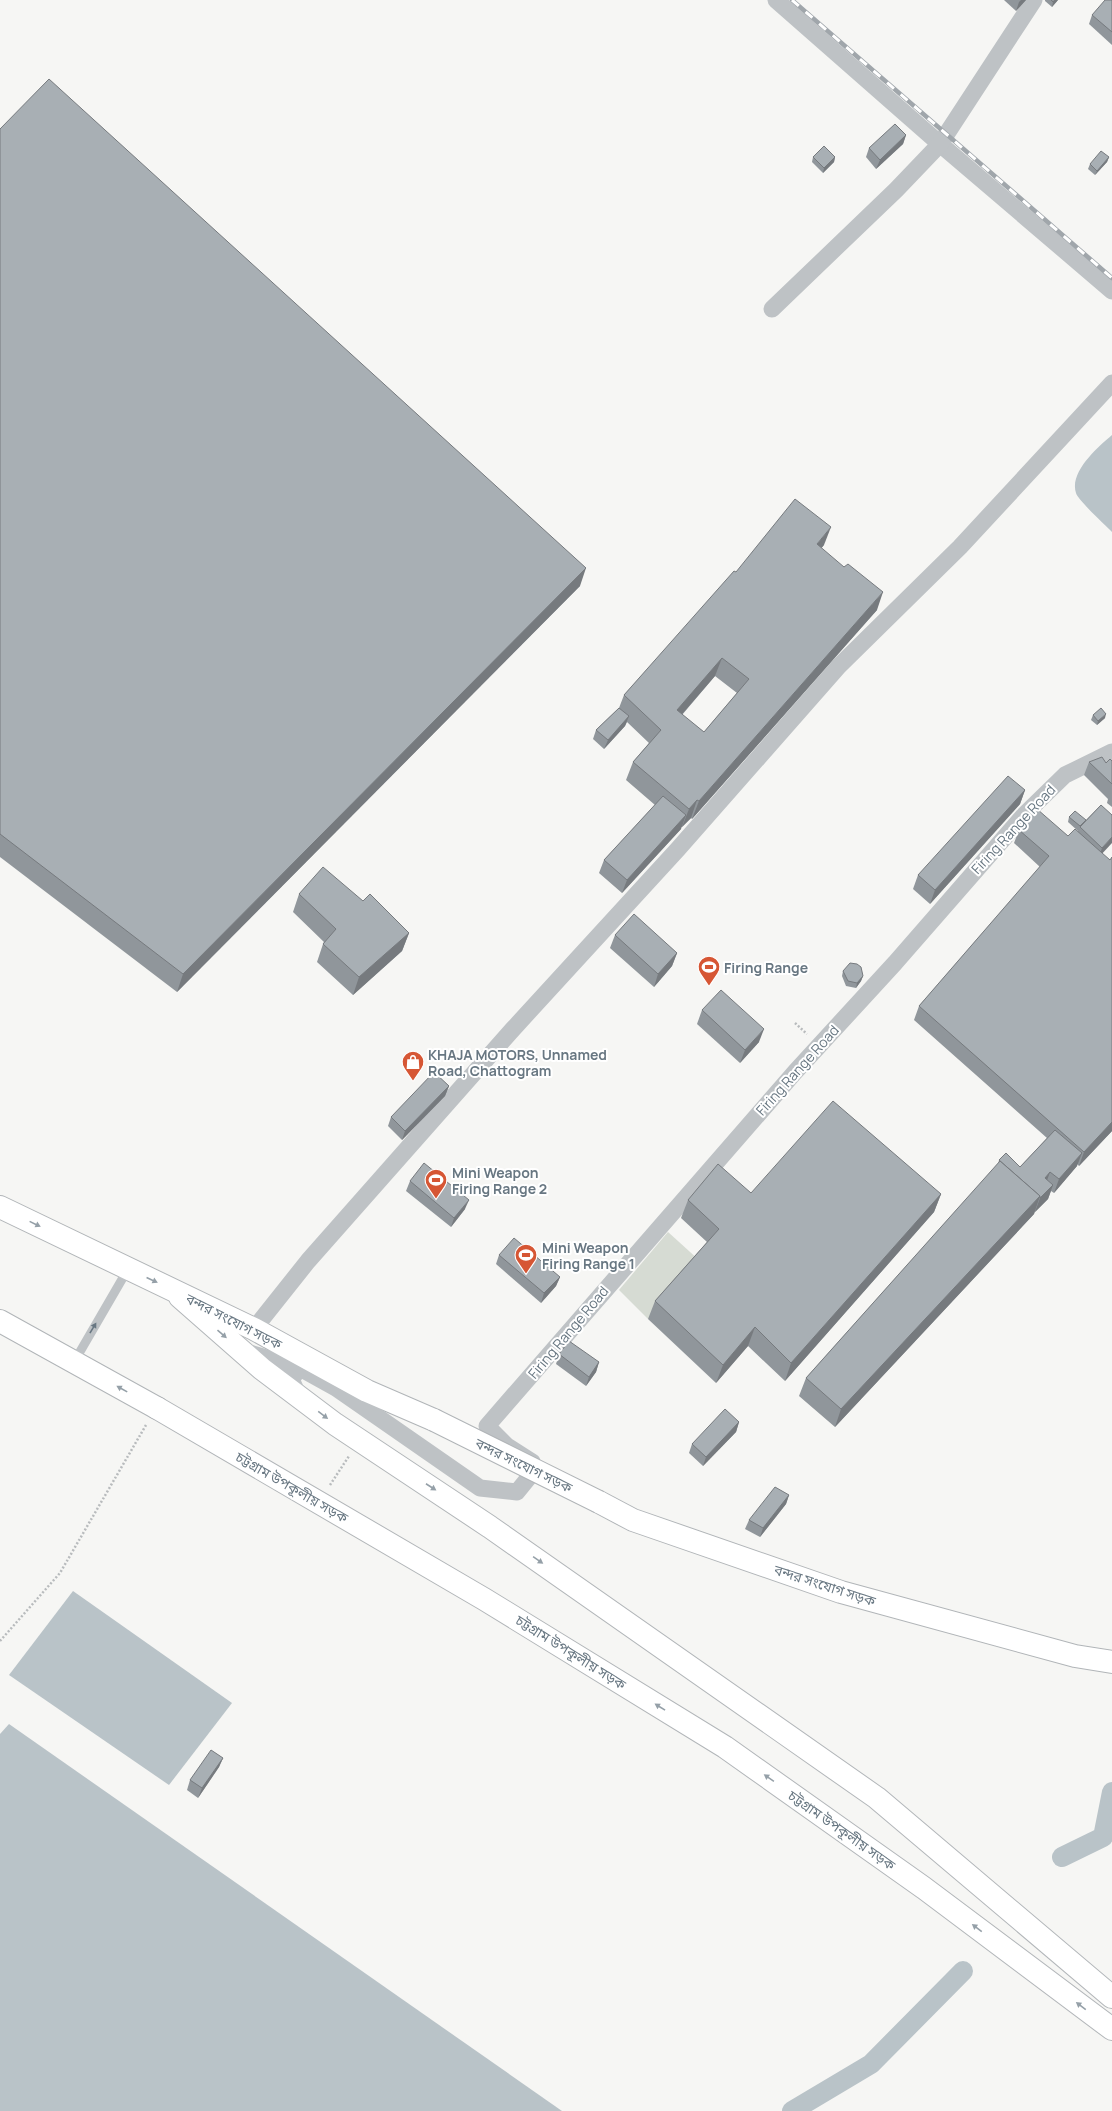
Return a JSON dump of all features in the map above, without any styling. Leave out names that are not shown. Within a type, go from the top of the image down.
[{"type":"main road","name":"বন্দর সংযোগ সড়ক","points":[[0,1207],[254,1329],[367,1391],[434,1420],[633,1520],[841,1592],[1075,1656],[1112,1662]]},
{"type":"main road","points":[[171,1289],[240,1350],[299,1397],[359,1440],[490,1527],[877,1798],[1112,1997]]},
{"type":"main road","name":"চট্টগ্রাম উপকূলীয় সড়ক","points":[[0,1321],[157,1408],[319,1502],[484,1599],[725,1747],[924,1888],[1112,2029]]},
{"type":"street","points":[[776,0],[940,144],[1112,291]]},
{"type":"street","points":[[772,309],[896,190],[940,144],[1034,0]]},
{"type":"street","points":[[254,1329],[308,1261],[518,1024],[678,849],[839,666],[960,547],[1112,383]]},
{"type":"street","name":"Firing Range Road","points":[[300,1368],[336,1388],[480,1488],[517,1492],[530,1476],[532,1462],[507,1446],[487,1426],[784,1084],[895,963],[1025,814],[1065,775],[1112,752]]},
{"type":"street","points":[[240,1350],[300,1368],[291,1379],[299,1397]]},
{"type":"lane","points":[[74,1362],[128,1269]]},
{"type":"path","points":[[0,1640],[60,1573],[157,1408]]},
{"type":"path","points":[[319,1502],[359,1440]]},
{"type":"shaded area","points":[[1112,435],[1112,532],[1081,501],[1076,493],[1075,485],[1077,477],[1086,461],[1099,446]]},
{"type":"shaded area","points":[[668,1232],[700,1261],[648,1319],[619,1290]]},
{"type":"shaded area","points":[[73,1591],[232,1703],[169,1785],[9,1675]]},
{"type":"shaded area","points":[[9,1724],[562,2111],[0,2111],[0,1734]]},
{"type":"building","points":[[1105,0],[1112,0],[1112,32],[1092,15]]},
{"type":"building","points":[[49,79],[586,568],[183,974],[0,834],[0,129]]},
{"type":"building","points":[[895,124],[906,135],[880,160],[869,148]]},
{"type":"building","points":[[824,146],[835,157],[824,168],[813,157]]},
{"type":"building","points":[[1101,151],[1109,157],[1097,171],[1090,164]]},
{"type":"building","points":[[795,499],[831,527],[817,544],[844,567],[848,564],[883,592],[699,801],[697,800],[689,809],[633,762],[661,730],[624,695],[734,571],[736,572]],"holes":[[[722,658],[749,679],[704,732],[677,710]]]},
{"type":"building","points":[[619,708],[629,716],[608,740],[596,730]]},
{"type":"building","points":[[1101,708],[1106,714],[1098,721],[1093,715]]},
{"type":"building","points":[[1102,757],[1106,763],[1110,759],[1112,761],[1112,784],[1089,762]]},
{"type":"building","points":[[1008,776],[1025,790],[935,890],[918,875]]},
{"type":"building","points":[[663,796],[686,815],[627,880],[604,860]]},
{"type":"building","points":[[1101,805],[1112,815],[1112,837],[1102,848],[1080,827]]},
{"type":"building","points":[[1037,809],[1068,836],[1075,829],[1110,860],[1112,857],[1112,1122],[1084,1152],[919,1006],[1049,856],[1019,830]]},
{"type":"building","points":[[1075,811],[1086,820],[1080,826],[1069,817]]},
{"type":"building","points":[[323,867],[363,901],[370,894],[409,933],[359,977],[323,944],[336,929],[299,894]]},
{"type":"building","points":[[634,914],[677,953],[658,974],[615,935]]},
{"type":"building","points":[[850,963],[857,964],[861,967],[863,976],[857,983],[848,981],[843,971]]},
{"type":"building","points":[[721,990],[764,1029],[745,1050],[702,1010]]},
{"type":"building","points":[[434,1072],[449,1086],[405,1131],[391,1117]]},
{"type":"building","points":[[833,1101],[941,1194],[791,1363],[755,1327],[723,1365],[655,1301],[719,1229],[688,1200],[718,1164],[751,1193]]},
{"type":"building","points":[[1055,1130],[1082,1153],[1059,1179],[1050,1172],[1045,1178],[1053,1185],[1040,1198],[1040,1196],[999,1160],[1006,1153],[1020,1167]]},
{"type":"building","points":[[1000,1161],[1040,1196],[841,1409],[806,1378]]},
{"type":"building","points":[[424,1163],[469,1200],[454,1218],[410,1181]]},
{"type":"building","points":[[514,1238],[560,1277],[544,1293],[499,1255]]},
{"type":"building","points":[[569,1341],[599,1362],[589,1377],[559,1354]]},
{"type":"building","points":[[725,1409],[739,1422],[706,1457],[692,1444]]},
{"type":"building","points":[[775,1487],[789,1495],[763,1528],[749,1520]]},
{"type":"building","points":[[211,1750],[223,1758],[202,1788],[190,1780]]},
{"type":"waterway","points":[[1062,1857],[1103,1837],[1112,1792]]},
{"type":"waterway","points":[[792,2111],[871,2064],[963,1971]]},
{"type":"railway","points":[[792,0],[1112,278]]},
{"type":"place","name":"Firing Range","points":[[709,986]]},
{"type":"place","name":"KHAJA MOTORS, Unnamed Road, Chattogram","points":[[413,1082]]},
{"type":"place","name":"Mini Weapon Firing Range 2","points":[[436,1200]]},
{"type":"place","name":"Mini Weapon Firing Range 1","points":[[526,1274]]}]
